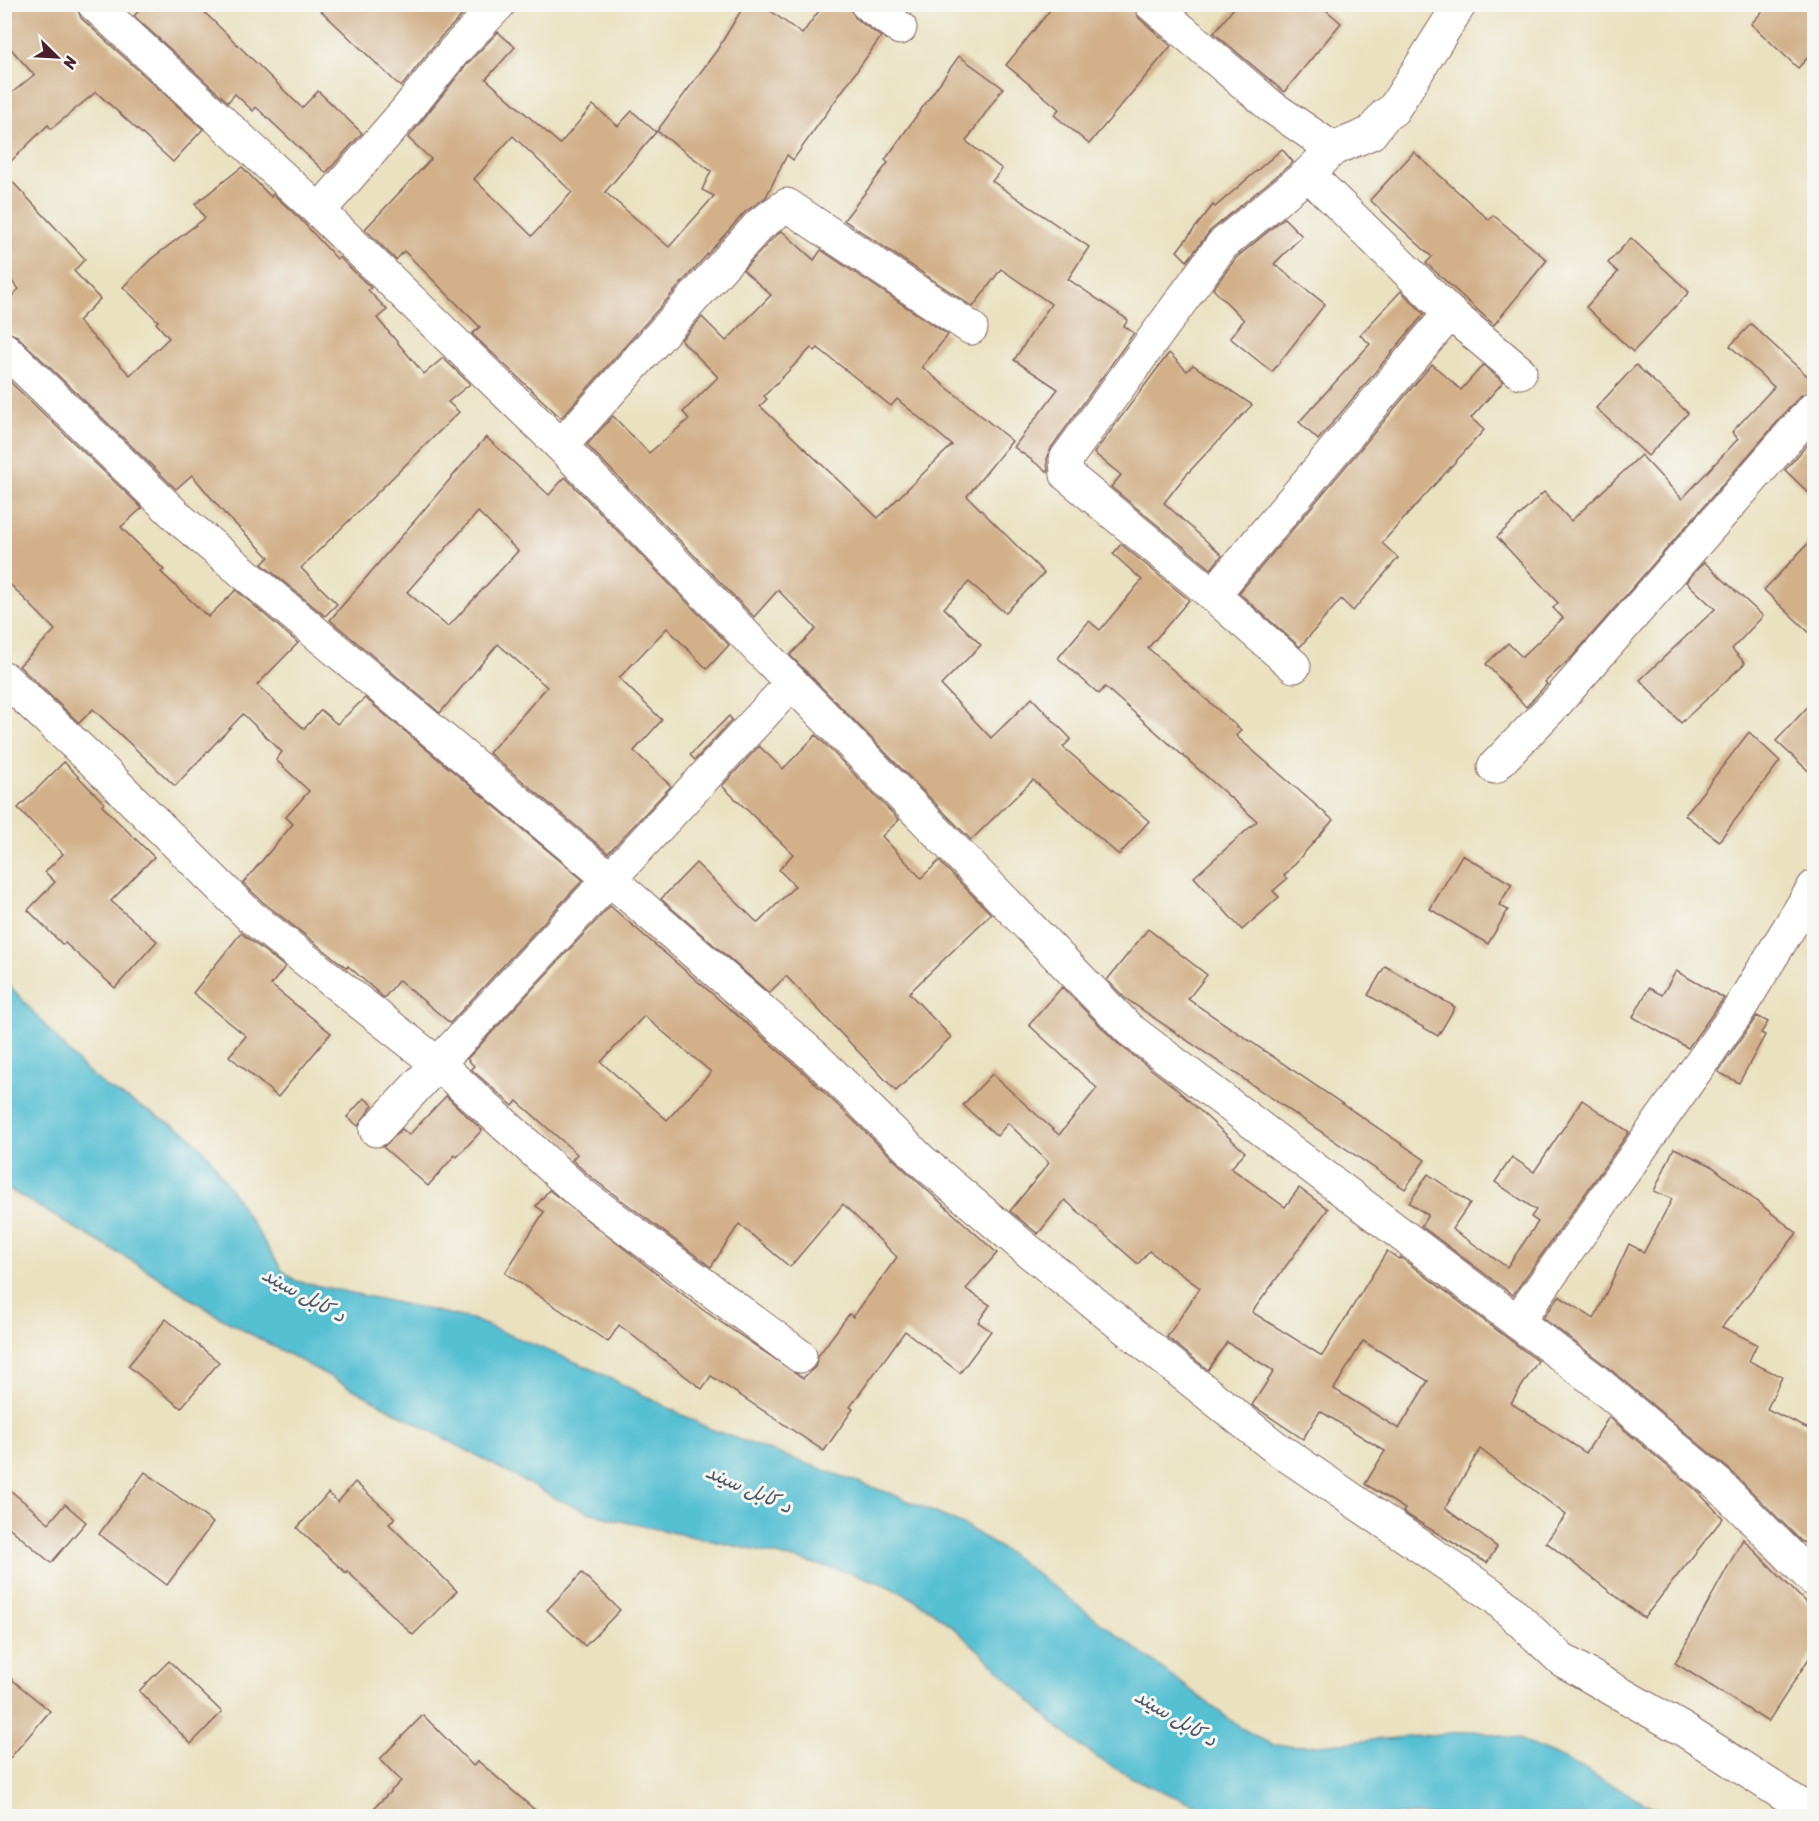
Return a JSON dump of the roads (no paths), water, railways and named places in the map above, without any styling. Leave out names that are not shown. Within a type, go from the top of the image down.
[{"type":"street","points":[[94,4],[319,211],[561,446],[1129,1029],[1593,1379],[1719,1485],[1815,1580]]},
{"type":"street","points":[[319,211],[406,111],[454,51],[499,4]]},
{"type":"street","points":[[867,4],[900,28]]},
{"type":"street","points":[[1150,4],[1272,108],[1333,149]]},
{"type":"street","points":[[1294,666],[1213,595],[1067,475],[1066,459],[1222,245],[1308,174],[1333,149],[1371,133],[1385,115],[1393,110],[1460,4]]},
{"type":"street","points":[[1308,174],[1450,313],[1520,372]]},
{"type":"street","points":[[561,446],[759,225],[787,205],[971,328]]},
{"type":"street","points":[[1213,595],[1450,313]]},
{"type":"street","points":[[4,349],[182,521],[610,879],[815,1057],[921,1160],[1025,1248],[1275,1447],[1495,1597],[1562,1660],[1684,1730],[1815,1814]]},
{"type":"street","points":[[1494,767],[1556,703],[1815,408]]},
{"type":"street","points":[[4,678],[96,763],[250,916],[438,1064],[580,1193],[800,1356]]},
{"type":"street","points":[[376,1130],[792,683]]},
{"type":"street","points":[[1517,1322],[1738,1011],[1815,887]]},
{"type":"water","name":"د کابل سيند","points":[[4,979],[81,1066],[106,1087],[187,1133],[209,1156],[282,1270],[296,1281],[471,1319],[592,1369],[710,1429],[894,1495],[963,1525],[1010,1554],[1241,1728],[1272,1745],[1307,1746],[1474,1731],[1518,1739],[1564,1759],[1669,1816],[1226,1815],[1183,1800],[1102,1761],[1066,1734],[938,1615],[901,1592],[836,1569],[617,1520],[588,1512],[555,1498],[221,1318],[144,1268],[5,1187]]}]
